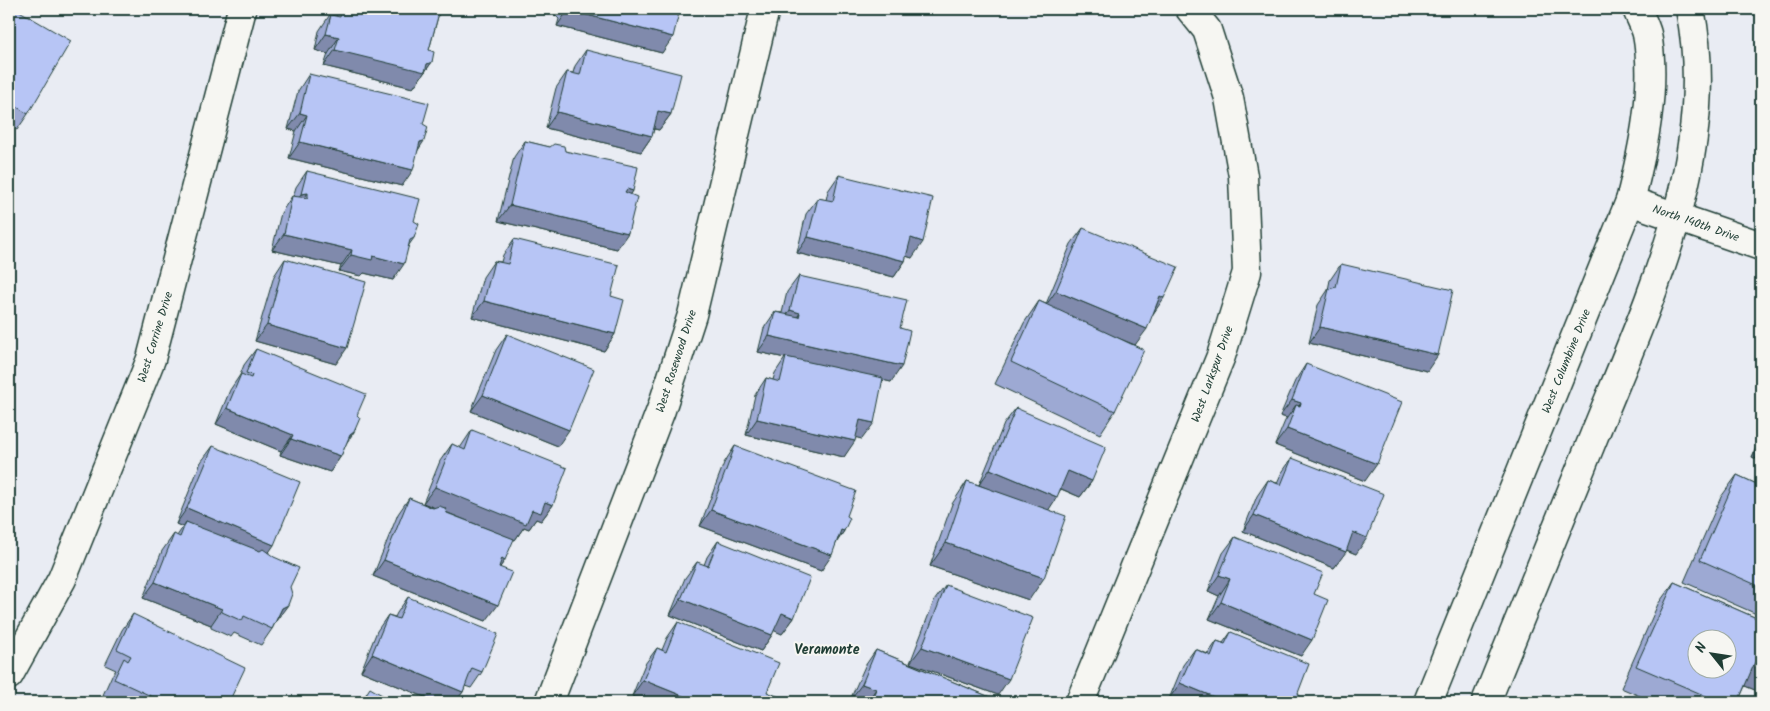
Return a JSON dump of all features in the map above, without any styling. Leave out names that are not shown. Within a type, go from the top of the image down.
[{"type":"street","name":"West Corrine Drive","points":[[9,676],[62,579],[150,359],[242,9]]},
{"type":"street","name":"West Rosewood Drive","points":[[549,702],[660,410],[692,315],[765,9]]},
{"type":"street","name":"West Larkspur Drive","points":[[1080,702],[1221,356],[1247,272],[1243,176],[1229,98],[1207,30],[1190,9]]},
{"type":"street","name":"West Columbine Drive","points":[[1428,702],[1630,201],[1642,154],[1649,83],[1646,34],[1638,9]]},
{"type":"street","points":[[1486,702],[1627,354],[1678,216],[1692,148],[1698,93],[1696,37],[1690,9]]},
{"type":"street","name":"North 140th Drive","points":[[1630,201],[1761,246]]},
{"type":"building","points":[[9,9],[16,9],[71,41],[28,114],[9,102]]},
{"type":"building","points":[[342,9],[440,9],[429,50],[434,52],[432,62],[427,64],[425,72],[335,50],[339,37],[326,34],[331,15],[340,17]]},
{"type":"building","points":[[568,9],[680,9],[673,37]]},
{"type":"building","points":[[586,50],[681,74],[671,114],[658,111],[652,136],[557,112],[567,72],[580,75]]},
{"type":"building","points":[[309,74],[429,103],[423,124],[428,127],[424,141],[420,142],[413,170],[300,142],[307,115],[300,113]]},
{"type":"building","points":[[525,141],[550,147],[554,144],[564,146],[565,151],[638,167],[633,191],[627,189],[625,192],[637,197],[628,233],[510,205]]},
{"type":"building","points":[[307,171],[420,199],[414,221],[419,224],[414,238],[410,240],[404,264],[373,256],[372,260],[351,255],[352,250],[284,234],[292,196],[308,198],[308,193],[301,194]]},
{"type":"building","points":[[839,175],[933,198],[923,242],[911,238],[905,261],[808,237],[818,198],[833,201]]},
{"type":"building","points":[[1083,228],[1178,267],[1164,298],[1160,296],[1147,329],[1056,291]]},
{"type":"building","points":[[514,239],[619,265],[611,296],[624,300],[615,334],[484,301],[494,261],[508,264]]},
{"type":"building","points":[[285,259],[366,282],[347,348],[267,325]]},
{"type":"building","points":[[1341,264],[1453,290],[1438,355],[1320,327],[1329,289],[1336,287]]},
{"type":"building","points":[[799,276],[907,300],[900,328],[910,331],[902,366],[769,336],[775,312],[799,317],[800,313],[790,310]]},
{"type":"building","points":[[1039,301],[1144,350],[1115,411],[1011,362]]},
{"type":"building","points":[[507,334],[594,369],[569,430],[483,395]]},
{"type":"building","points":[[256,349],[366,394],[357,415],[360,418],[341,456],[291,439],[293,435],[227,408],[241,374],[251,378],[252,375],[246,373]]},
{"type":"building","points":[[786,357],[883,378],[874,423],[860,420],[855,441],[757,419],[766,378],[780,382]]},
{"type":"building","points":[[1306,364],[1402,402],[1377,464],[1287,429],[1296,405],[1300,406],[1301,403],[1292,400]]},
{"type":"building","points":[[1016,408],[1106,447],[1092,481],[1068,471],[1057,497],[990,469]]},
{"type":"building","points":[[472,430],[567,468],[553,505],[545,502],[541,513],[532,510],[526,524],[435,487],[452,444],[465,450]]},
{"type":"building","points":[[213,446],[300,482],[274,545],[187,508]]},
{"type":"building","points":[[735,446],[856,491],[847,516],[850,518],[844,531],[841,530],[832,555],[711,510]]},
{"type":"building","points":[[1292,458],[1384,494],[1367,538],[1353,532],[1346,552],[1254,515],[1268,480],[1281,485]]},
{"type":"building","points":[[1737,475],[1761,486],[1761,587],[1700,560]]},
{"type":"building","points":[[967,481],[1066,516],[1044,578],[946,543]]},
{"type":"building","points":[[409,498],[433,508],[439,506],[445,508],[447,513],[514,539],[505,560],[502,558],[499,567],[512,572],[498,605],[384,560]]},
{"type":"building","points":[[186,522],[260,551],[263,549],[274,557],[299,568],[290,587],[292,594],[288,605],[282,608],[272,629],[244,616],[242,621],[222,612],[222,609],[155,582],[174,534],[180,537]]},
{"type":"building","points":[[1235,537],[1323,573],[1314,594],[1328,600],[1312,640],[1221,602],[1230,579],[1219,575]]},
{"type":"building","points":[[718,541],[810,578],[794,618],[782,613],[772,635],[681,599],[697,562],[708,566]]},
{"type":"building","points":[[1674,582],[1761,620],[1761,664],[1755,662],[1738,702],[1720,702],[1636,666]]},
{"type":"building","points":[[946,585],[1033,618],[1009,679],[922,647]]},
{"type":"building","points":[[408,597],[498,634],[482,672],[472,668],[463,692],[372,654],[388,615],[399,619]]},
{"type":"building","points":[[133,614],[245,668],[229,702],[164,702],[114,679],[124,658],[128,661],[131,656],[117,649]]},
{"type":"building","points":[[678,622],[779,663],[767,692],[782,698],[780,702],[698,702],[643,680],[657,648],[666,652]]},
{"type":"building","points":[[1231,632],[1309,664],[1298,693],[1302,701],[1226,702],[1180,683],[1195,649],[1211,656],[1217,641],[1225,644]]},
{"type":"building","points":[[876,650],[1002,702],[871,702],[876,689],[862,684]]},
{"type":"building","points":[[370,688],[394,702],[361,702]]},
{"type":"district","name":"Veramonte","points":[[827,649]]}]
